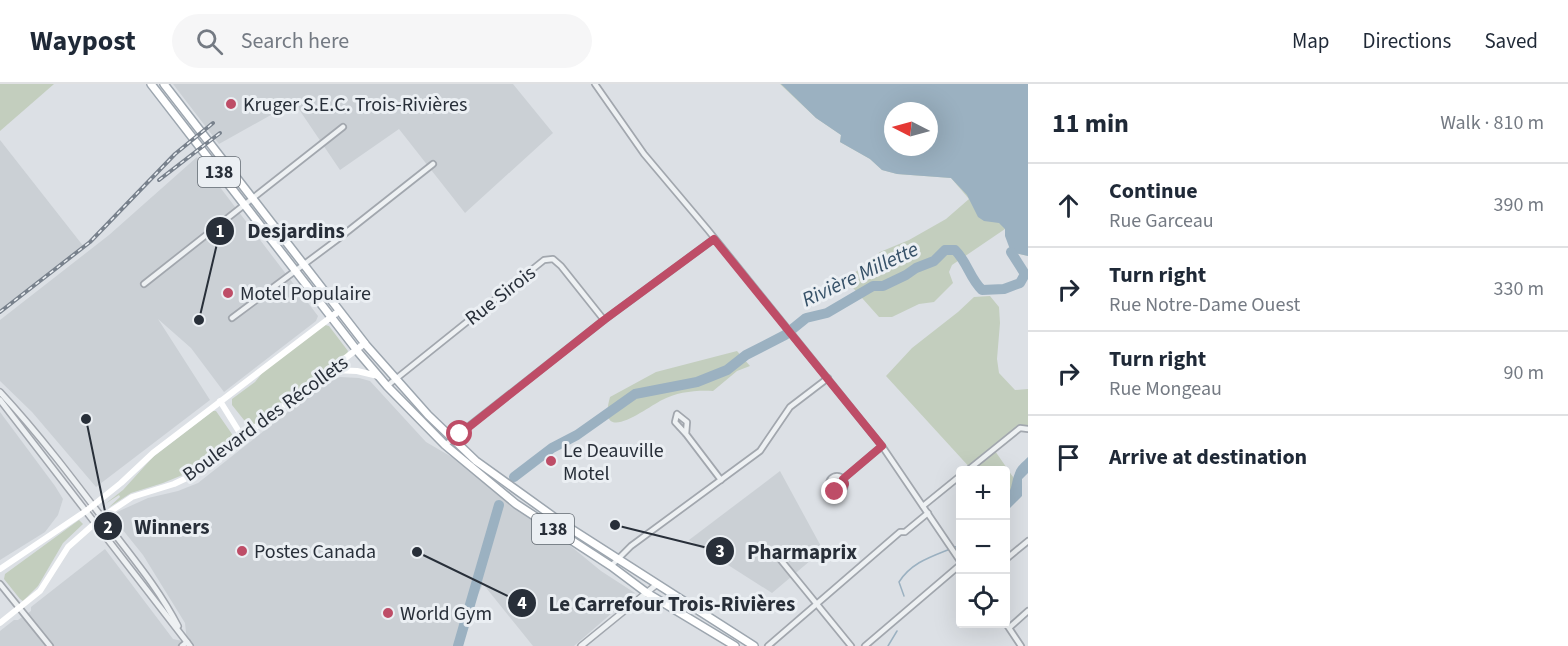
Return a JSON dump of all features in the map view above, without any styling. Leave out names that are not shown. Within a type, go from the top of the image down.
[{"type":"main road","name":"138","points":[[151,84],[378,376],[445,445],[516,504],[647,593],[735,646]]},
{"type":"main road","name":"138","points":[[164,84],[365,343],[396,379],[476,461],[521,495],[617,560],[754,646]]},
{"type":"main road","name":"Boulevard des Récollets","points":[[0,569],[94,505],[150,454],[339,311]]},
{"type":"main road","name":"Boulevard des Récollets","points":[[0,623],[44,587],[68,547],[95,522],[128,498],[174,484],[193,475],[365,343]]},
{"type":"main road","points":[[332,370],[357,371],[378,376]]},
{"type":"main road","points":[[220,401],[243,438]]},
{"type":"street","points":[[596,84],[644,154],[882,446],[956,555]]},
{"type":"street","points":[[144,284],[343,127]]},
{"type":"street","points":[[232,318],[433,164]]},
{"type":"street","points":[[445,445],[604,320],[714,239]]},
{"type":"street","name":"Rue Sirois","points":[[387,386],[544,260],[553,259],[561,266],[604,320]]},
{"type":"street","points":[[610,566],[631,546],[760,451],[790,407],[828,378]]},
{"type":"street","points":[[0,392],[57,457],[94,505],[150,581],[171,613],[185,642]]},
{"type":"street","points":[[0,400],[185,642]]},
{"type":"street","points":[[974,466],[1020,428],[1028,429]]},
{"type":"street","points":[[686,434],[721,480]]},
{"type":"street","points":[[843,479],[882,446]]},
{"type":"street","points":[[923,506],[956,479]]},
{"type":"street","points":[[768,646],[900,532],[905,532],[928,513]]},
{"type":"street","points":[[1010,557],[1028,541]]},
{"type":"street","points":[[780,559],[851,646]]},
{"type":"street","points":[[865,646],[956,566]]},
{"type":"street","points":[[0,584],[50,646]]},
{"type":"street","points":[[581,646],[656,585]]},
{"type":"street","points":[[1018,645],[1010,627],[1028,611]]},
{"type":"shaded area","points":[[173,84],[513,84],[553,133],[465,213],[399,129],[340,170],[294,102],[219,144]]},
{"type":"shaded area","points":[[0,140],[84,247],[0,312]]},
{"type":"shaded area","points":[[197,157],[318,316],[316,321],[224,392],[191,348],[158,319],[210,400],[96,487],[32,412],[0,381],[0,320],[109,235]]},
{"type":"shaded area","points":[[340,377],[370,381],[426,442],[469,467],[601,571],[635,593],[574,646],[533,646],[483,584],[462,628],[461,646],[191,646],[187,642],[185,623],[143,555],[118,524],[117,512],[148,498],[178,491],[198,483],[322,385]]},
{"type":"shaded area","points":[[0,412],[63,499],[58,515],[45,532],[0,560]]},
{"type":"shaded area","points":[[780,471],[823,550],[772,593],[689,540]]},
{"type":"shaded area","points":[[105,549],[173,639],[187,642],[182,646],[0,646],[0,631],[31,611],[31,607]]},
{"type":"green space","points":[[0,84],[54,84],[0,131]]},
{"type":"green space","points":[[780,84],[913,84],[925,102],[884,102],[884,156],[938,156],[938,121],[1028,256],[1011,252],[1005,229],[952,265],[949,272],[953,283],[934,302],[919,304],[892,317],[879,317],[846,280],[880,252],[909,240],[946,219],[969,199],[951,178],[897,174],[882,170],[870,159],[840,142],[841,135],[816,118]]},
{"type":"green space","points":[[990,296],[999,307],[997,359],[999,373],[1015,390],[1028,389],[1028,429],[1023,425],[993,448],[1005,466],[968,466],[886,376],[912,348],[974,297]]},
{"type":"green space","points":[[325,325],[329,326],[348,351],[347,354],[253,426],[248,425],[232,405],[232,399],[255,382],[263,372]]},
{"type":"green space","points":[[737,351],[750,366],[737,371],[713,391],[680,393],[662,400],[625,421],[610,420],[608,412],[610,397],[656,372]]},
{"type":"green space","points":[[216,411],[234,437],[185,474],[131,493],[108,508],[120,497],[119,495],[105,504],[123,490],[153,457]]},
{"type":"green space","points":[[1010,473],[1022,490],[1010,501]]},
{"type":"green space","points":[[79,520],[83,524],[63,543],[38,586],[23,601],[20,599],[4,579],[5,574]]},
{"type":"water","points":[[781,84],[1028,84],[1028,256],[1011,252],[1005,229],[999,223],[984,221],[978,217],[967,195],[951,178],[897,174],[882,170],[870,159],[840,142],[841,135],[816,118]]},
{"type":"water","points":[[1028,457],[1028,473],[1022,479],[1022,496],[1010,508],[1010,491],[1020,464]]},
{"type":"waterway","name":"Rivière Millette","points":[[514,477],[552,448],[577,435],[635,394],[697,382],[727,370],[746,355],[785,335],[806,318],[827,313],[873,286],[883,286],[906,275],[934,261],[945,250],[955,250],[982,290],[1004,289],[1020,283],[1025,274],[1011,252]]},
{"type":"waterway","name":"Rivière Millette","points":[[458,646],[499,505]]},
{"type":"waterway","points":[[904,596],[899,582],[904,575],[922,561],[950,549]]},
{"type":"waterway","points":[[888,646],[897,631]]},
{"type":"railway","points":[[0,312],[90,242],[175,154],[213,123]]},
{"type":"railway","points":[[159,180],[220,133]]},
{"type":"place","name":"Kruger S.E.C. Trois-Rivières","points":[[231,104]]},
{"type":"place","name":"Motel Populaire","points":[[228,293]]},
{"type":"place","name":"Desjardins","points":[[199,320]]},
{"type":"place","name":"Winners","points":[[86,419]]},
{"type":"place","name":"Le Deauville Motel","points":[[551,461]]},
{"type":"place","name":"Pharmaprix","points":[[615,525]]},
{"type":"place","name":"Postes Canada","points":[[242,551]]},
{"type":"place","name":"Le Carrefour Trois-Rivières","points":[[417,552]]},
{"type":"place","name":"World Gym","points":[[388,613]]},
{"type":"route","points":[[460,434],[604,320],[714,239],[882,446],[843,479],[845,486],[840,492],[835,492]]}]
